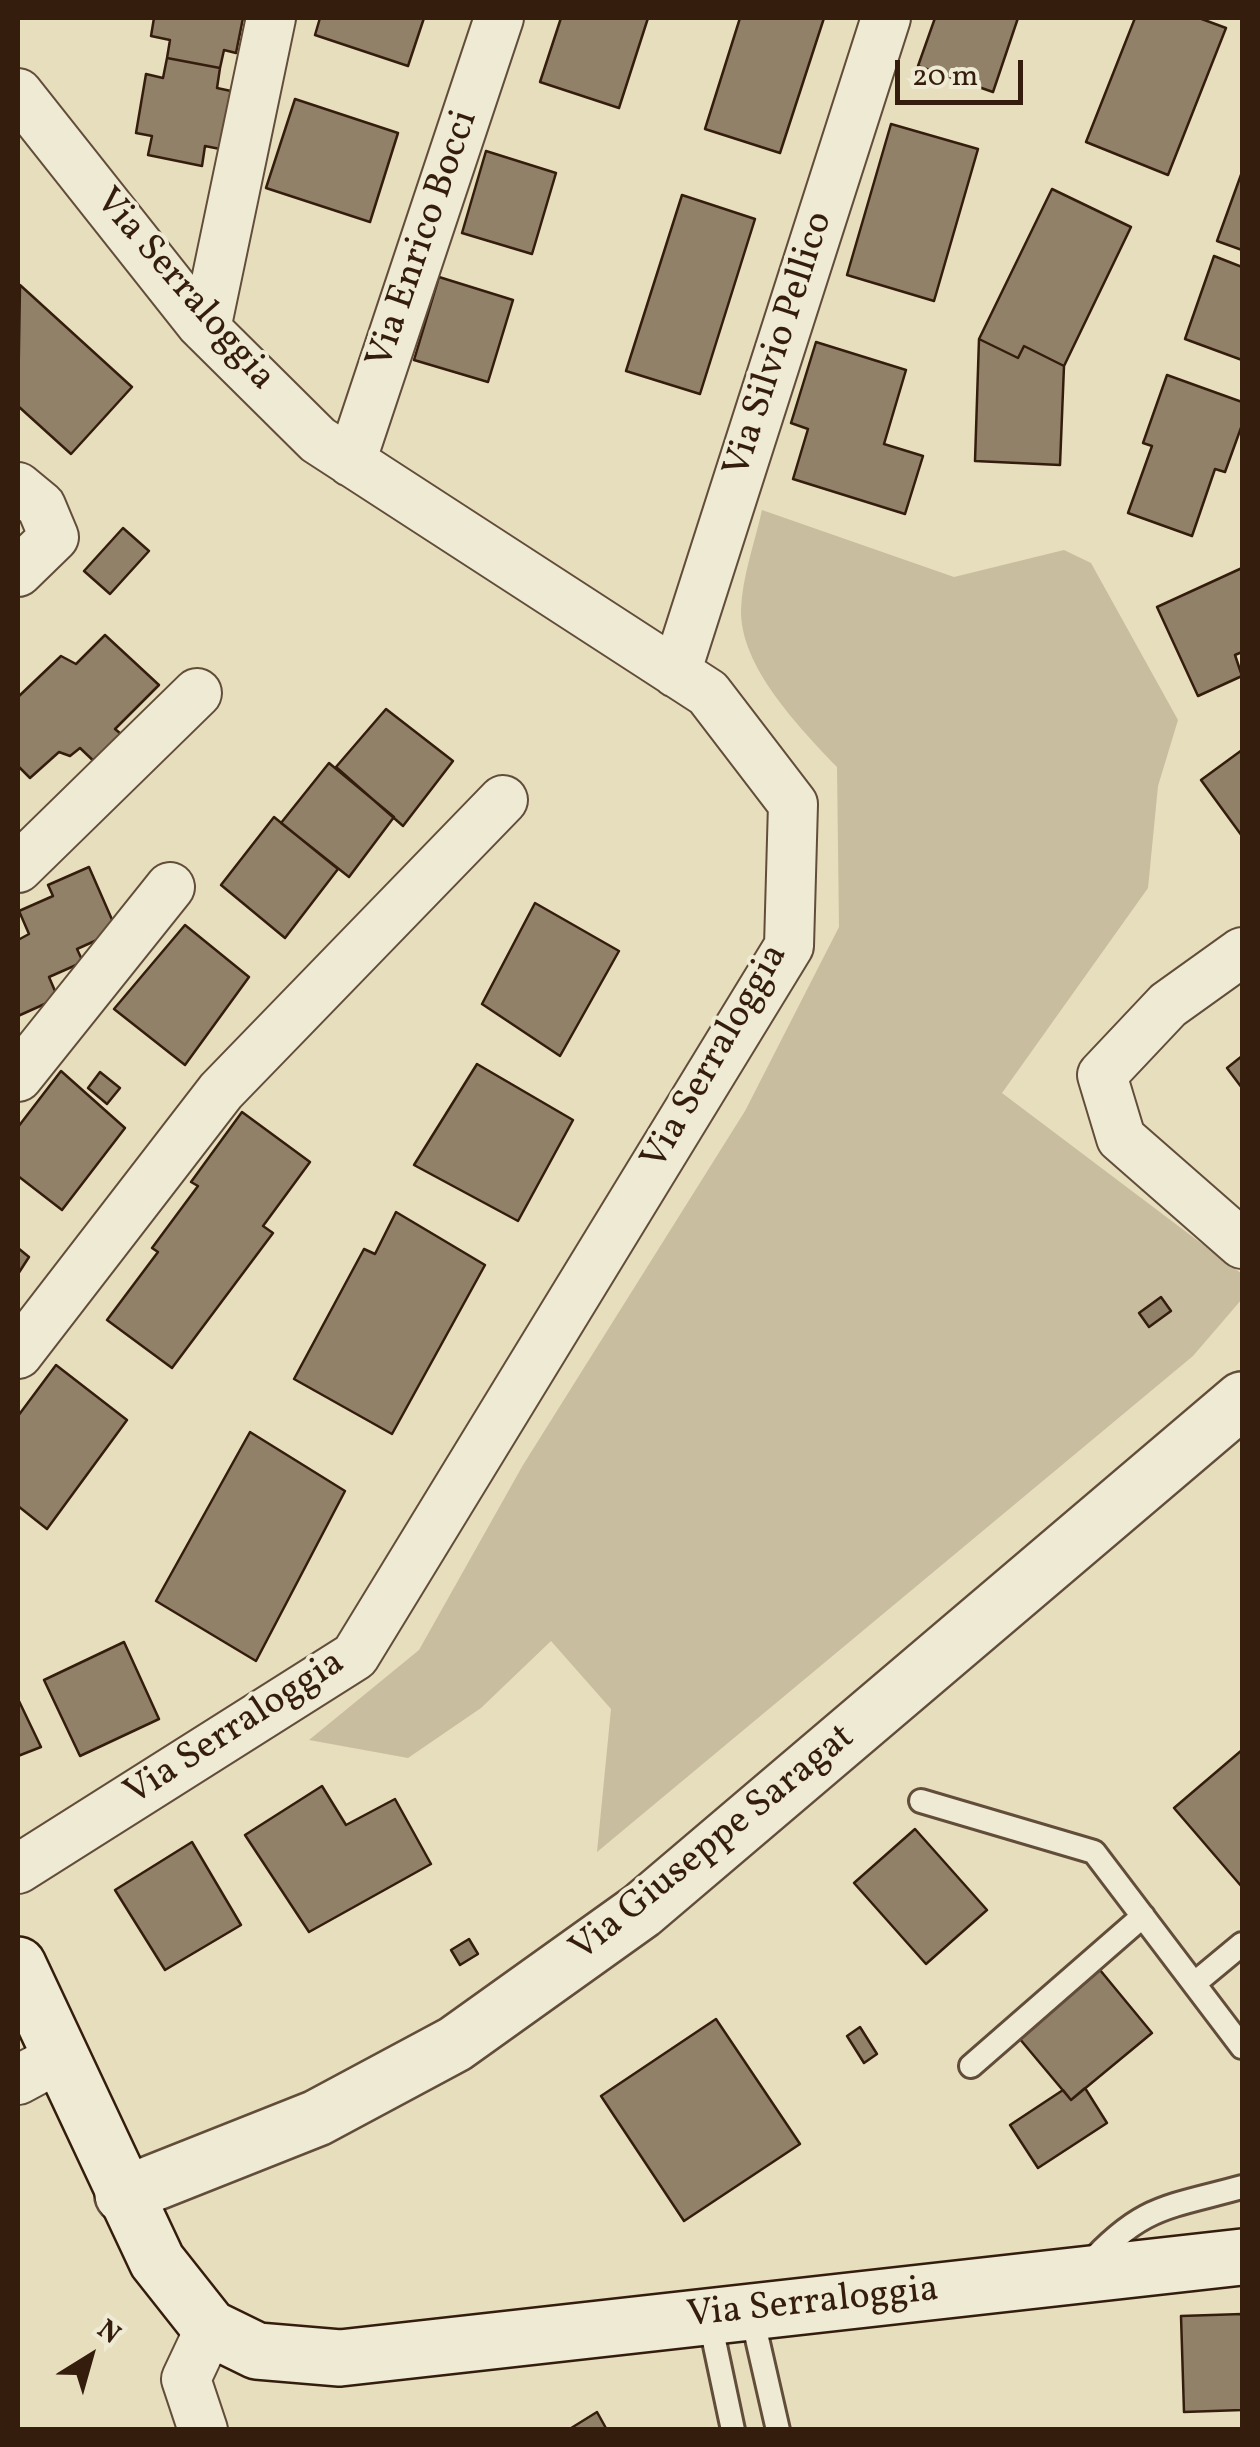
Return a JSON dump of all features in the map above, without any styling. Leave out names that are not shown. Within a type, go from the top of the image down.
[{"type":"main road","name":"Via Giuseppe Saragat","points":[[124,2195],[316,2118],[455,2044],[641,1911],[1242,1400]]},
{"type":"main road","name":"Via Serraloggia","points":[[18,1965],[38,2069],[124,2195],[157,2261],[210,2328],[257,2351],[340,2358],[1242,2256]]},
{"type":"street","points":[[206,329],[271,18]]},
{"type":"street","name":"Via Enrico Bocci","points":[[350,462],[499,18]]},
{"type":"street","name":"Via Silvio Pellico","points":[[676,672],[886,18]]},
{"type":"street","name":"Via Serraloggia","points":[[18,93],[206,329],[318,440],[708,693],[793,804],[789,946],[355,1656],[18,1869]]},
{"type":"street","points":[[18,487],[41,506],[54,537],[18,572]]},
{"type":"street","points":[[18,868],[197,692]]},
{"type":"street","points":[[18,1354],[222,1091],[503,800]]},
{"type":"street","points":[[18,1077],[170,887]]},
{"type":"street","points":[[1242,952],[1168,1005],[1102,1075],[1121,1138],[1242,1244]]},
{"type":"street","points":[[203,2430],[186,2379],[210,2328]]},
{"type":"lane","points":[[921,1801],[1094,1852],[1242,2046]]},
{"type":"lane","points":[[970,2066],[1143,1916]]},
{"type":"lane","points":[[1195,1984],[1242,1944]]},
{"type":"lane","points":[[1078,2275],[1118,2231],[1145,2213],[1242,2187]]},
{"type":"lane","points":[[730,2314],[733,2430]]},
{"type":"lane","points":[[730,2314],[778,2430]]},
{"type":"shaded area","points":[[762,510],[954,577],[1064,550],[1091,563],[1178,720],[1158,786],[1148,888],[1002,1093],[1242,1274],[1242,1299],[1193,1356],[597,1852],[611,1709],[551,1641],[481,1708],[408,1758],[309,1740],[419,1650],[523,1465],[745,1111],[839,927],[837,767],[775,695],[750,653],[743,632],[744,585]]},
{"type":"building","points":[[154,18],[243,18],[236,53],[224,50],[220,68],[167,58],[170,40],[151,36]]},
{"type":"building","points":[[320,18],[424,18],[408,66],[315,35]]},
{"type":"building","points":[[561,18],[648,18],[619,108],[540,82]]},
{"type":"building","points":[[740,18],[824,18],[780,153],[705,129]]},
{"type":"building","points":[[935,18],[1018,18],[993,92],[918,66]]},
{"type":"building","points":[[1135,18],[1199,18],[1226,28],[1168,175],[1086,142]]},
{"type":"building","points":[[167,58],[220,68],[217,88],[231,91],[220,149],[205,146],[202,166],[148,155],[152,136],[136,133],[146,74],[163,78]]},
{"type":"building","points":[[295,99],[398,133],[370,222],[266,188]]},
{"type":"building","points":[[891,124],[978,149],[934,301],[847,275]]},
{"type":"building","points":[[486,151],[556,173],[532,254],[462,233]]},
{"type":"building","points":[[1242,172],[1242,250],[1217,241]]},
{"type":"building","points":[[1052,189],[1131,227],[1064,366],[1024,346],[1018,358],[979,339]]},
{"type":"building","points":[[682,195],[755,219],[700,394],[626,371]]},
{"type":"building","points":[[1214,256],[1242,267],[1242,360],[1185,339]]},
{"type":"building","points":[[439,277],[513,300],[488,382],[414,360]]},
{"type":"building","points":[[20,285],[132,387],[71,454],[18,406]]},
{"type":"building","points":[[979,339],[1018,358],[1024,346],[1064,366],[1060,465],[975,461]]},
{"type":"building","points":[[816,342],[906,370],[884,444],[923,456],[905,514],[793,479],[808,429],[791,423]]},
{"type":"building","points":[[1167,375],[1242,402],[1242,425],[1225,472],[1215,469],[1192,536],[1128,513],[1152,446],[1143,443]]},
{"type":"building","points":[[123,528],[149,551],[110,594],[84,571]]},
{"type":"building","points":[[1242,568],[1242,652],[1235,655],[1242,676],[1198,696],[1157,607]]},
{"type":"building","points":[[105,635],[159,685],[115,729],[127,739],[101,768],[80,748],[70,756],[59,752],[30,778],[18,766],[18,697],[61,656],[76,664]]},
{"type":"building","points":[[386,709],[453,761],[403,826],[336,767]]},
{"type":"building","points":[[1242,750],[1242,836],[1201,780]]},
{"type":"building","points":[[329,763],[394,817],[349,877],[281,823]]},
{"type":"building","points":[[274,817],[338,869],[285,938],[221,885]]},
{"type":"building","points":[[89,867],[117,931],[77,949],[83,962],[49,977],[58,998],[18,1016],[18,940],[29,934],[19,911],[53,896],[48,885]]},
{"type":"building","points":[[535,903],[619,951],[560,1056],[482,1004]]},
{"type":"building","points":[[185,925],[249,977],[185,1065],[114,1009]]},
{"type":"building","points":[[1242,1056],[1242,1088],[1227,1068]]},
{"type":"building","points":[[477,1064],[573,1120],[518,1221],[414,1165]]},
{"type":"building","points":[[61,1071],[125,1128],[62,1210],[18,1176],[18,1127]]},
{"type":"building","points":[[100,1072],[120,1088],[107,1104],[88,1088]]},
{"type":"building","points":[[242,1112],[310,1162],[263,1226],[273,1233],[172,1368],[107,1320],[158,1252],[152,1248],[198,1186],[191,1182]]},
{"type":"building","points":[[396,1212],[485,1265],[392,1434],[294,1379],[364,1249],[375,1254]]},
{"type":"building","points":[[18,1248],[29,1257],[18,1274]]},
{"type":"building","points":[[1161,1297],[1171,1311],[1149,1327],[1139,1313]]},
{"type":"building","points":[[56,1365],[127,1420],[47,1529],[18,1506],[18,1416]]},
{"type":"building","points":[[250,1432],[345,1491],[256,1661],[156,1601]]},
{"type":"building","points":[[124,1642],[159,1719],[80,1756],[44,1680]]},
{"type":"building","points":[[18,1699],[41,1747],[18,1756]]},
{"type":"building","points":[[1242,1750],[1242,1887],[1174,1808]]},
{"type":"building","points":[[322,1786],[346,1825],[395,1799],[431,1864],[309,1932],[245,1835]]},
{"type":"building","points":[[915,1829],[987,1910],[926,1964],[854,1883]]},
{"type":"building","points":[[192,1842],[241,1925],[165,1970],[115,1890]]},
{"type":"building","points":[[469,1939],[478,1954],[460,1965],[451,1950]]},
{"type":"building","points":[[1100,1970],[1152,2033],[1071,2100],[1019,2038]]},
{"type":"building","points":[[716,2019],[800,2144],[684,2221],[601,2096]]},
{"type":"building","points":[[860,2027],[877,2054],[864,2063],[847,2036]]},
{"type":"building","points":[[1085,2088],[1107,2123],[1038,2168],[1010,2125],[1063,2090],[1071,2100]]},
{"type":"building","points":[[1242,2314],[1242,2410],[1184,2412],[1181,2316]]},
{"type":"building","points":[[597,2412],[607,2430],[568,2430]]}]
